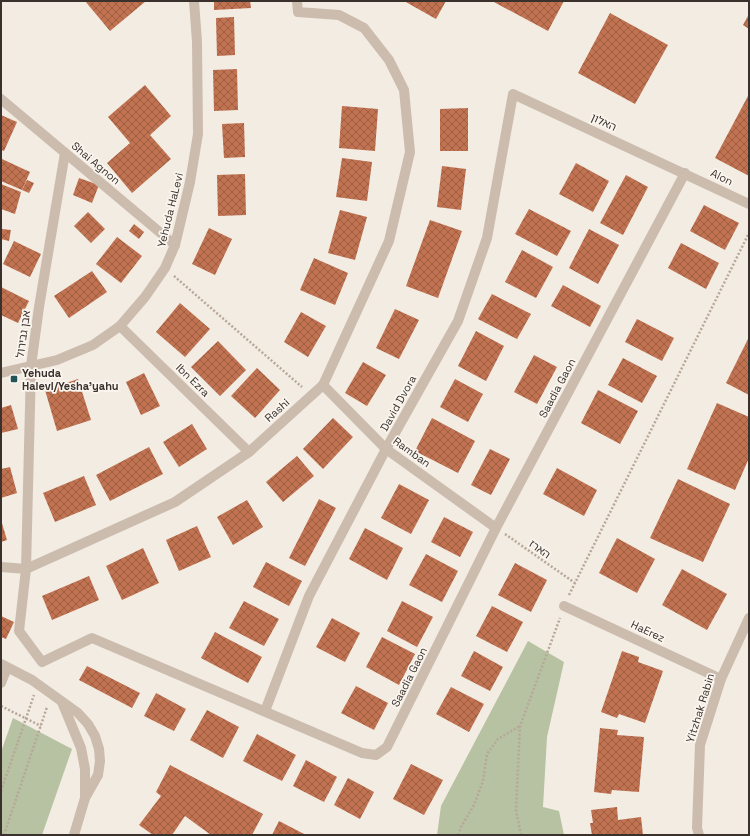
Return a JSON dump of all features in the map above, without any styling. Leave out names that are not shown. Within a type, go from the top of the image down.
[{"type":"street","name":"Yehuda HaLevi","points":[[1,373],[57,360],[93,345],[120,326],[145,297],[165,268],[175,245],[190,182],[198,134],[198,57],[194,1]]},
{"type":"street","name":"Rashi","points":[[26,569],[175,502],[249,452],[323,384],[389,242],[410,152],[404,90],[389,60],[364,28],[338,15],[298,12],[297,1]]},
{"type":"street","name":"האלון","points":[[513,94],[685,173]]},
{"type":"street","name":"David Dvora","points":[[265,711],[309,596],[386,449],[458,321],[487,238],[513,94]]},
{"type":"street","name":"Shai Agnon","points":[[1,99],[175,245]]},
{"type":"street","name":"אבן גבירול","points":[[26,569],[31,366],[39,307],[65,153]]},
{"type":"street","name":"Alon","points":[[685,173],[749,204]]},
{"type":"street","name":"Saadia Gaon","points":[[26,569],[19,631],[42,662],[92,638],[362,753],[376,755],[387,747],[496,528],[685,173]]},
{"type":"street","name":"Ibn Ezra","points":[[120,326],[249,452]]},
{"type":"street","name":"Ramban","points":[[323,384],[386,449],[496,528]]},
{"type":"street","points":[[1,567],[26,569]]},
{"type":"street","name":"HaErez","points":[[564,606],[721,679]]},
{"type":"street","name":"Yitzhak Rabin","points":[[699,835],[697,828],[700,745],[721,679],[749,618]]},
{"type":"street","points":[[1,683],[4,666],[38,684],[51,695],[78,713],[88,724],[95,736],[100,761],[98,775],[85,798],[74,835]]},
{"type":"street","points":[[62,702],[81,748],[85,769],[85,798]]},
{"type":"path","points":[[521,835],[516,810],[520,726],[564,606],[749,233]]},
{"type":"path","points":[[165,268],[311,395]]},
{"type":"path","name":"הארז","points":[[496,528],[575,583]]},
{"type":"path","points":[[1,791],[38,684]]},
{"type":"path","points":[[4,835],[51,695]]},
{"type":"path","points":[[1,706],[40,726]]},
{"type":"path","points":[[458,835],[474,805],[483,782],[487,754],[498,739],[520,726]]},
{"type":"green space","points":[[528,641],[564,662],[547,737],[543,807],[559,811],[564,835],[437,835],[441,806]]},
{"type":"green space","points":[[13,718],[72,749],[42,835],[1,835],[1,752]]},
{"type":"building","points":[[85,1],[146,1],[110,31]]},
{"type":"building","points":[[214,1],[250,1],[251,8],[214,10]]},
{"type":"building","points":[[404,1],[446,1],[436,19]]},
{"type":"building","points":[[492,1],[564,1],[548,31]]},
{"type":"building","points":[[610,13],[668,45],[635,104],[578,73]]},
{"type":"building","points":[[749,14],[749,29],[743,25]]},
{"type":"building","points":[[234,17],[235,55],[217,56],[216,18]]},
{"type":"building","points":[[237,69],[238,110],[214,111],[213,70]]},
{"type":"building","points":[[145,85],[171,116],[150,135],[171,159],[132,193],[107,163],[130,143],[108,117]]},
{"type":"building","points":[[749,94],[749,176],[715,158]]},
{"type":"building","points":[[342,106],[378,109],[375,151],[339,148]]},
{"type":"building","points":[[468,108],[468,151],[440,151],[440,109]]},
{"type":"building","points":[[1,115],[17,122],[4,151],[1,150]]},
{"type":"building","points":[[244,123],[245,157],[224,158],[222,124]]},
{"type":"building","points":[[342,158],[372,162],[367,201],[336,197]]},
{"type":"building","points":[[2,159],[30,172],[22,190],[1,181]]},
{"type":"building","points":[[576,163],[609,181],[593,212],[559,194]]},
{"type":"building","points":[[442,166],[466,169],[461,210],[437,207]]},
{"type":"building","points":[[245,174],[246,215],[218,216],[217,175]]},
{"type":"building","points":[[626,175],[648,187],[623,235],[600,223]]},
{"type":"building","points":[[79,178],[99,185],[92,203],[73,195]]},
{"type":"building","points":[[27,180],[34,183],[29,193],[22,190]]},
{"type":"building","points":[[1,184],[21,192],[15,214],[1,209]]},
{"type":"building","points":[[704,205],[739,223],[725,250],[690,231]]},
{"type":"building","points":[[529,209],[571,231],[557,256],[515,234]]},
{"type":"building","points":[[340,210],[367,217],[355,260],[328,253]]},
{"type":"building","points":[[88,212],[105,229],[91,243],[74,226]]},
{"type":"building","points":[[430,220],[462,231],[438,298],[406,286]]},
{"type":"building","points":[[134,224],[144,232],[139,239],[129,231]]},
{"type":"building","points":[[209,228],[232,239],[215,275],[192,264]]},
{"type":"building","points":[[2,229],[11,230],[9,241],[1,239]]},
{"type":"building","points":[[589,229],[619,245],[598,284],[569,268]]},
{"type":"building","points":[[117,237],[142,256],[121,283],[96,264]]},
{"type":"building","points":[[14,241],[41,254],[30,277],[3,264]]},
{"type":"building","points":[[681,243],[719,263],[706,289],[668,268]]},
{"type":"building","points":[[522,250],[553,267],[536,298],[505,282]]},
{"type":"building","points":[[314,258],[348,273],[335,305],[300,290]]},
{"type":"building","points":[[92,271],[107,292],[69,318],[54,296]]},
{"type":"building","points":[[563,285],[601,306],[590,327],[551,306]]},
{"type":"building","points":[[1,287],[29,301],[18,323],[1,315]]},
{"type":"building","points":[[492,294],[531,314],[517,339],[478,319]]},
{"type":"building","points":[[180,303],[210,329],[185,357],[156,332]]},
{"type":"building","points":[[395,309],[419,320],[399,359],[376,348]]},
{"type":"building","points":[[301,312],[326,326],[308,357],[284,342]]},
{"type":"building","points":[[637,319],[674,338],[662,361],[625,342]]},
{"type":"building","points":[[476,331],[504,346],[486,381],[458,366]]},
{"type":"building","points":[[749,337],[749,395],[726,383]]},
{"type":"building","points":[[218,341],[246,370],[220,396],[191,367]]},
{"type":"building","points":[[534,355],[557,367],[537,404],[514,392]]},
{"type":"building","points":[[623,358],[657,376],[642,403],[608,385]]},
{"type":"building","points":[[363,362],[386,375],[367,406],[345,393]]},
{"type":"building","points":[[257,368],[280,390],[255,418],[231,396]]},
{"type":"building","points":[[144,373],[160,406],[141,415],[126,382]]},
{"type":"building","points":[[78,379],[91,420],[57,431],[45,390]]},
{"type":"building","points":[[455,379],[483,394],[468,422],[440,407]]},
{"type":"building","points":[[598,390],[638,411],[620,444],[581,423]]},
{"type":"building","points":[[717,403],[749,417],[749,458],[735,490],[687,469]]},
{"type":"building","points":[[11,405],[18,429],[1,433],[1,408]]},
{"type":"building","points":[[333,418],[353,437],[323,469],[303,449]]},
{"type":"building","points":[[432,418],[475,441],[458,473],[415,451]]},
{"type":"building","points":[[192,424],[207,449],[179,467],[163,442]]},
{"type":"building","points":[[149,447],[163,474],[110,501],[96,475]]},
{"type":"building","points":[[490,449],[510,459],[491,495],[471,485]]},
{"type":"building","points":[[297,456],[314,476],[283,502],[266,482]]},
{"type":"building","points":[[10,467],[17,493],[1,498],[1,469]]},
{"type":"building","points":[[557,468],[597,490],[584,516],[543,494]]},
{"type":"building","points":[[84,476],[96,505],[55,522],[43,493]]},
{"type":"building","points":[[678,479],[730,504],[703,562],[650,538]]},
{"type":"building","points":[[399,484],[429,500],[411,534],[381,518]]},
{"type":"building","points":[[319,499],[336,508],[305,566],[289,558]]},
{"type":"building","points":[[247,500],[263,527],[233,545],[217,517]]},
{"type":"building","points":[[444,517],[473,532],[460,557],[431,542]]},
{"type":"building","points":[[1,520],[7,540],[1,542]]},
{"type":"building","points":[[197,526],[211,557],[179,571],[166,540]]},
{"type":"building","points":[[365,528],[403,548],[387,580],[349,559]]},
{"type":"building","points":[[617,538],[655,559],[637,593],[599,573]]},
{"type":"building","points":[[143,548],[159,583],[122,600],[106,566]]},
{"type":"building","points":[[426,554],[458,571],[442,602],[409,585]]},
{"type":"building","points":[[266,562],[302,581],[289,606],[253,587]]},
{"type":"building","points":[[515,563],[547,580],[531,612],[498,595]]},
{"type":"building","points":[[682,569],[727,594],[707,630],[662,605]]},
{"type":"building","points":[[89,576],[99,600],[52,620],[42,596]]},
{"type":"building","points":[[244,601],[279,619],[264,646],[229,628]]},
{"type":"building","points":[[402,601],[433,617],[417,647],[387,631]]},
{"type":"building","points":[[492,606],[523,622],[507,652],[476,636]]},
{"type":"building","points":[[1,616],[14,622],[6,639],[1,637]]},
{"type":"building","points":[[332,618],[360,633],[345,662],[316,647]]},
{"type":"building","points":[[215,632],[262,657],[248,683],[201,658]]},
{"type":"building","points":[[382,637],[415,654],[399,685],[366,667]]},
{"type":"building","points":[[474,651],[503,667],[490,691],[461,676]]},
{"type":"building","points":[[622,651],[639,657],[638,662],[663,671],[645,723],[619,714],[617,718],[601,712]]},
{"type":"building","points":[[87,666],[140,693],[132,708],[79,680]]},
{"type":"building","points":[[356,686],[388,703],[374,730],[341,713]]},
{"type":"building","points":[[451,687],[484,704],[469,732],[436,714]]},
{"type":"building","points":[[156,693],[186,709],[174,731],[144,716]]},
{"type":"building","points":[[207,710],[239,727],[223,758],[190,740]]},
{"type":"building","points":[[600,728],[618,730],[617,735],[644,737],[639,792],[612,790],[611,794],[594,792]]},
{"type":"building","points":[[257,734],[296,755],[282,781],[243,761]]},
{"type":"building","points":[[306,760],[337,777],[324,802],[293,786]]},
{"type":"building","points":[[411,764],[443,780],[424,815],[393,799]]},
{"type":"building","points":[[170,765],[263,814],[252,835],[211,835],[185,816],[172,835],[153,835],[139,825],[161,796],[156,792]]},
{"type":"building","points":[[348,778],[374,792],[360,819],[334,805]]},
{"type":"building","points":[[617,807],[618,820],[641,817],[643,835],[592,835],[590,823],[593,823],[591,810]]},
{"type":"building","points":[[279,821],[306,835],[272,835]]},
{"type":"place","name":"Yehuda Halevi/Yesha'yahu","points":[[14,379]]}]
